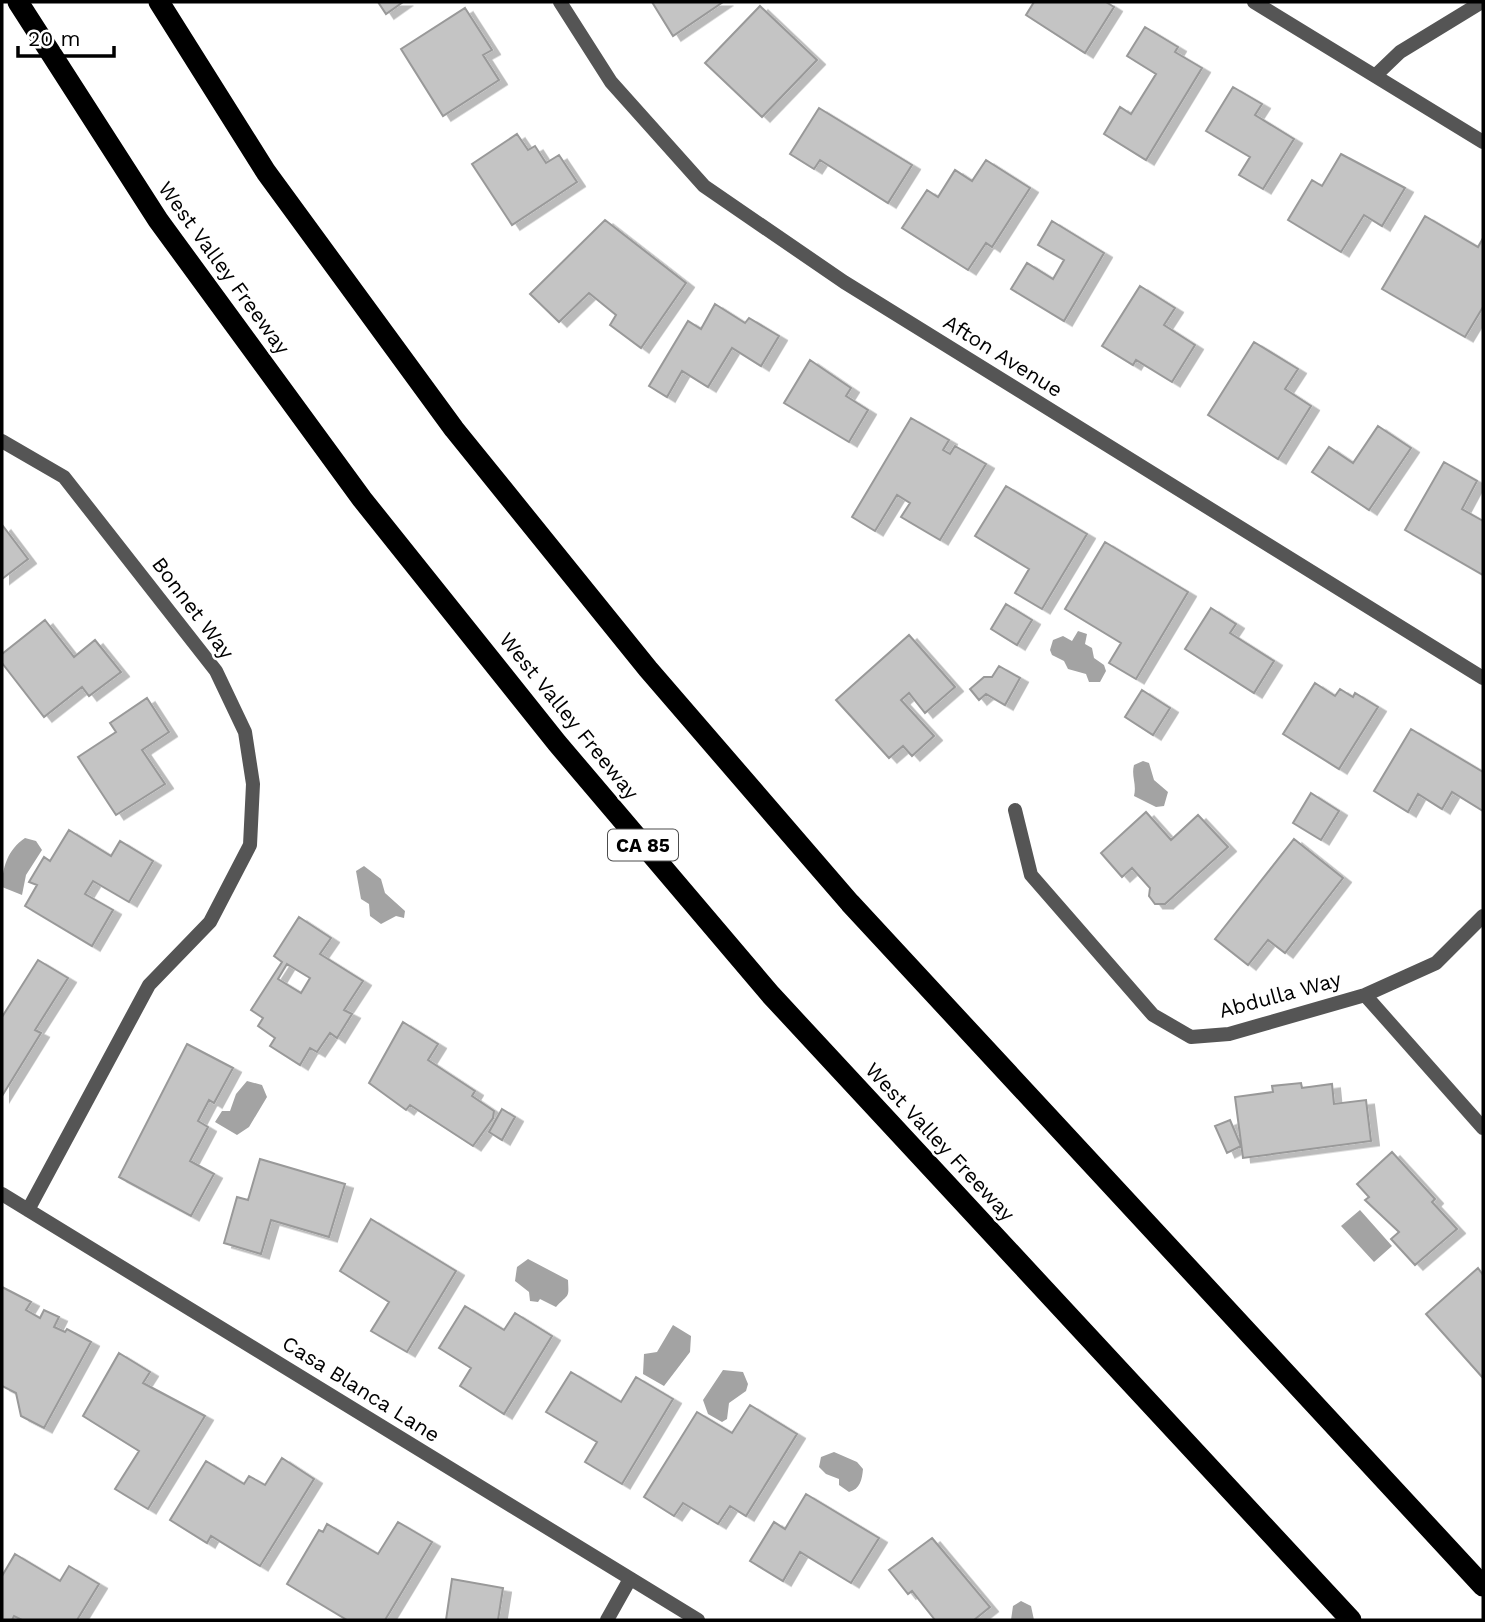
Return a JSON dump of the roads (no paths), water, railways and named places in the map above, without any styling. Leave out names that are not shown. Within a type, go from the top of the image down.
[{"type":"highway","name":"West Valley Freeway","points":[[18,2],[158,220],[362,499],[557,743],[771,995],[1352,1620]]},
{"type":"highway","points":[[159,2],[266,172],[446,418],[648,669],[850,903],[1483,1586]]},
{"type":"street","name":"Afton Avenue","points":[[560,2],[611,82],[704,186],[844,282],[1483,678]]},
{"type":"street","points":[[1254,2],[1483,142]]},
{"type":"street","points":[[1376,75],[1400,51],[1482,2]]},
{"type":"street","name":"Bonnet Way","points":[[2,441],[64,477],[216,671],[245,732],[253,783],[250,845],[209,922],[149,985],[28,1210]]},
{"type":"street","name":"Abdulla Way","points":[[1015,810],[1031,875],[1153,1015],[1191,1037],[1229,1034],[1364,995],[1436,963],[1483,916]]},
{"type":"street","points":[[1364,995],[1483,1128]]},
{"type":"street","name":"Casa Blanca Lane","points":[[2,1194],[698,1620]]},
{"type":"street","points":[[607,1620],[629,1579]]}]
